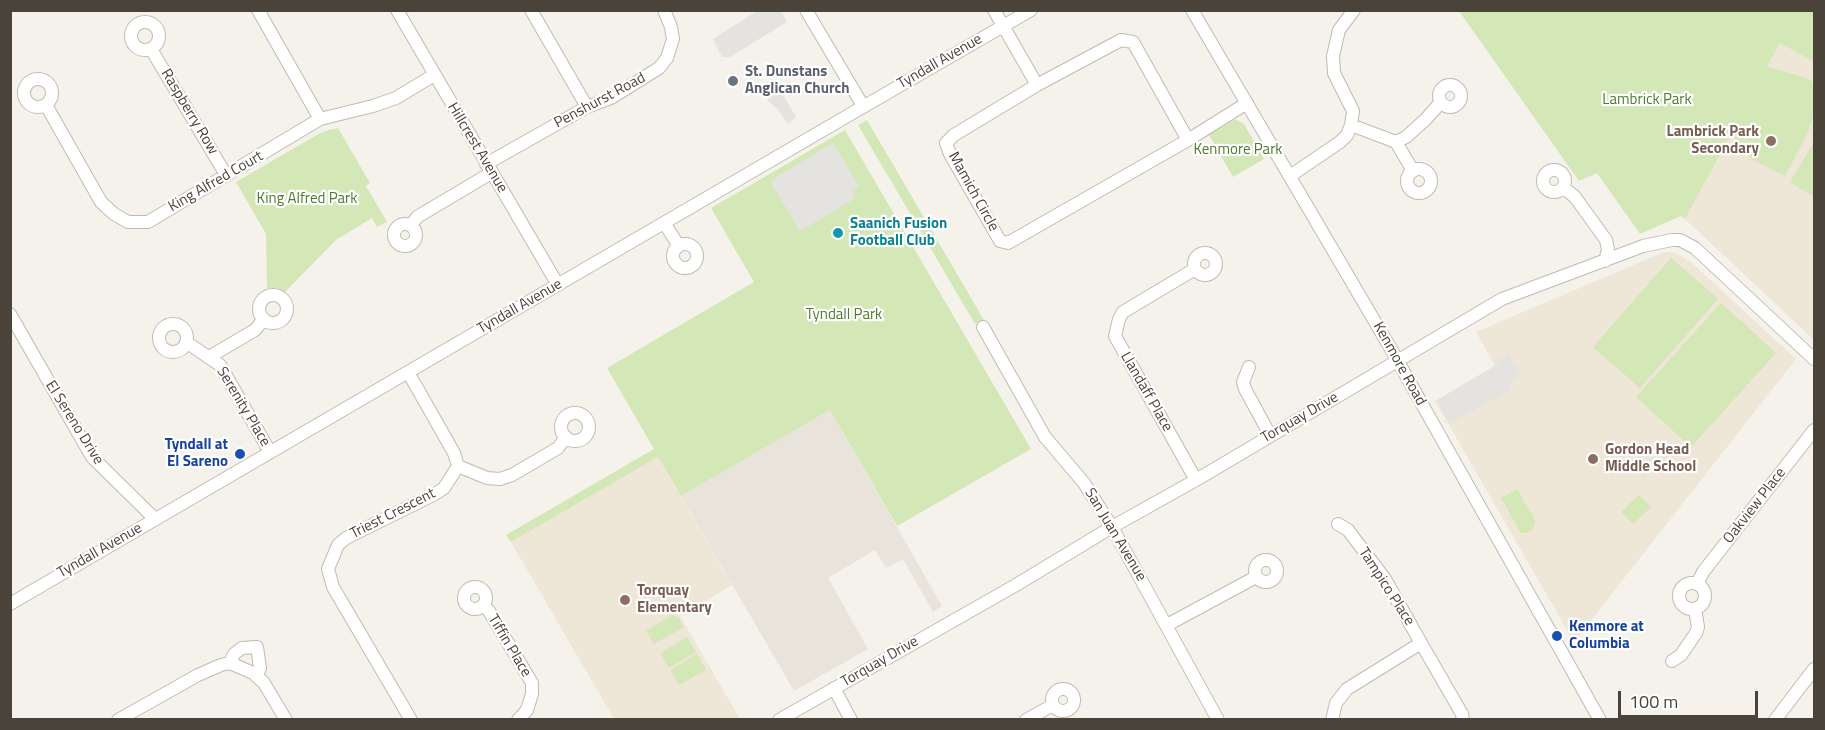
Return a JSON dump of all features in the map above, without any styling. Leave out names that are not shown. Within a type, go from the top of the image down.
[{"type":"street","points":[[258,10],[320,119]]},
{"type":"street","name":"Hillcrest Avenue","points":[[397,10],[558,285]]},
{"type":"street","points":[[531,10],[587,106]]},
{"type":"street","name":"Penshurst Road","points":[[411,226],[417,217],[489,168],[587,106],[611,98],[664,64],[673,39],[670,21],[664,10]]},
{"type":"street","points":[[806,10],[863,106]]},
{"type":"street","points":[[994,10],[1037,85]]},
{"type":"street","name":"Tyndall Avenue","points":[[10,604],[1031,10]]},
{"type":"street","name":"Kenmore Road","points":[[1192,10],[1398,361],[1600,720]]},
{"type":"street","points":[[1290,176],[1340,142],[1347,135],[1351,125],[1353,111],[1334,73],[1333,56],[1339,30],[1354,10]]},
{"type":"street","name":"Mamich Circle","points":[[1188,140],[1133,42],[1121,40],[1037,85],[954,135],[946,143],[950,154],[1000,241],[1008,243],[1188,140],[1247,104]]},
{"type":"street","name":"Raspberry Row","points":[[151,49],[226,175]]},
{"type":"street","name":"King Alfred Court","points":[[46,105],[101,202],[114,214],[129,222],[148,222],[320,119],[396,98],[434,75]]},
{"type":"street","points":[[1396,142],[1406,137],[1426,119],[1440,102]]},
{"type":"street","points":[[1351,125],[1396,142],[1413,171]]},
{"type":"street","points":[[1564,188],[1575,197],[1606,240],[1608,250],[1605,261]]},
{"type":"street","points":[[664,223],[679,246]]},
{"type":"street","name":"Torquay Drive","points":[[778,720],[1016,585],[1112,526],[1196,480],[1502,299],[1657,242],[1672,240],[1688,243],[1815,359]]},
{"type":"street","name":"Llandaff Place","points":[[1196,269],[1123,312],[1115,336],[1196,480]]},
{"type":"street","name":"El Sereno Drive","points":[[10,314],[92,457],[155,519]]},
{"type":"street","points":[[209,357],[255,330],[264,319]]},
{"type":"street","name":"San Juan Avenue","points":[[982,327],[1045,437],[1084,483],[1112,526],[1218,720]]},
{"type":"street","name":"Serenity Place","points":[[186,342],[220,365],[270,452]]},
{"type":"street","points":[[1249,367],[1243,382],[1245,389],[1270,435]]},
{"type":"street","points":[[408,372],[454,453],[458,466],[487,478],[500,479],[512,476],[558,448],[566,437]]},
{"type":"street","name":"Oakview Place","points":[[1695,609],[1683,606],[1679,595],[1685,585],[1697,584],[1703,572],[1815,430]]},
{"type":"street","name":"Triest Crescent","points":[[411,720],[333,587],[328,570],[338,545],[346,538],[435,494],[444,488],[458,466]]},
{"type":"street","name":"Tampico Place","points":[[1332,720],[1336,702],[1347,689],[1421,643],[1385,579],[1348,530],[1338,524]]},
{"type":"street","points":[[1167,625],[1256,577]]},
{"type":"street","points":[[1672,661],[1681,655],[1698,627],[1695,609],[1702,605],[1706,597],[1704,590],[1697,584]]},
{"type":"street","name":"Tiffin Place","points":[[483,605],[489,611],[532,683],[532,694],[527,710],[518,720]]},
{"type":"street","points":[[1421,643],[1462,714],[1463,720]]},
{"type":"street","points":[[230,663],[234,654],[242,648],[257,647],[260,668],[256,676]]},
{"type":"street","points":[[118,720],[198,675],[230,663],[240,666],[264,683],[286,720]]},
{"type":"street","points":[[1775,720],[1815,669]]},
{"type":"street","points":[[834,688],[851,720]]},
{"type":"street","points":[[1026,720],[1053,705]]},
{"type":"shaded area","points":[[757,11],[781,11],[787,22],[730,57],[722,57],[713,39]]},
{"type":"shaded area","name":"Lambrick Park Secondary","points":[[1780,42],[1814,62],[1814,340],[1685,219]]},
{"type":"shaded area","points":[[777,84],[796,117],[788,124],[777,108],[768,101],[771,89]]},
{"type":"shaded area","points":[[833,143],[859,186],[852,191],[856,198],[800,231],[770,181]]},
{"type":"shaded area","name":"Gordon Head Middle School","points":[[1670,252],[1691,262],[1796,359],[1574,642],[1435,401],[1495,366],[1476,332],[1662,253]]},
{"type":"shaded area","points":[[1509,354],[1521,376],[1508,383],[1511,390],[1450,424],[1437,400],[1498,364],[1497,361]]},
{"type":"shaded area","points":[[830,410],[942,606],[933,612],[903,559],[886,568],[875,550],[828,578],[868,649],[794,691],[681,496]]},
{"type":"shaded area","name":"Torquay Elementary","points":[[658,457],[732,585],[680,616],[740,719],[614,719],[511,542]]},
{"type":"green space","name":"Lambrick Park","points":[[1459,11],[1814,11],[1814,62],[1780,43],[1767,66],[1811,80],[1814,88],[1814,114],[1808,132],[1785,176],[1753,160],[1731,134],[1685,219],[1681,216],[1640,234],[1597,173],[1579,181]]},
{"type":"green space","points":[[867,120],[984,320],[975,324],[858,125]]},
{"type":"green space","name":"Kenmore Park","points":[[1234,120],[1244,124],[1264,159],[1233,177],[1209,135]]},
{"type":"green space","name":"King Alfred Park","points":[[338,128],[370,183],[366,186],[387,222],[377,227],[372,218],[336,240],[285,292],[277,288],[267,288],[266,234],[236,182],[322,132]]},
{"type":"green space","name":"Tyndall Park","points":[[845,130],[1031,449],[897,526],[830,410],[681,496],[658,457],[511,542],[506,535],[654,449],[607,368],[754,282],[711,208]]},
{"type":"green space","points":[[1814,142],[1814,197],[1790,182]]},
{"type":"green space","points":[[1671,258],[1718,299],[1640,388],[1593,347]]},
{"type":"green space","points":[[1721,303],[1776,353],[1691,447],[1636,397]]},
{"type":"green space","points":[[1517,489],[1536,522],[1532,530],[1527,533],[1521,533],[1501,498]]},
{"type":"green space","points":[[1639,495],[1651,507],[1633,524],[1621,512]]},
{"type":"green space","points":[[672,615],[679,618],[684,627],[654,644],[646,631]]},
{"type":"green space","points":[[687,637],[696,652],[669,668],[660,653]]},
{"type":"green space","points":[[697,654],[706,670],[679,685],[670,670]]},
{"type":"place","name":"St. Dunstans Anglican Church","points":[[733,81]]},
{"type":"place","name":"Lambrick Park Secondary","points":[[1771,141]]},
{"type":"place","name":"Saanich Fusion Football Club","points":[[838,233]]},
{"type":"place","name":"Tyndall at El Sareno","points":[[240,454]]},
{"type":"place","name":"Gordon Head Middle School","points":[[1593,459]]},
{"type":"place","name":"Torquay Elementary","points":[[625,600]]},
{"type":"place","name":"Kenmore at Columbia","points":[[1557,636]]}]
